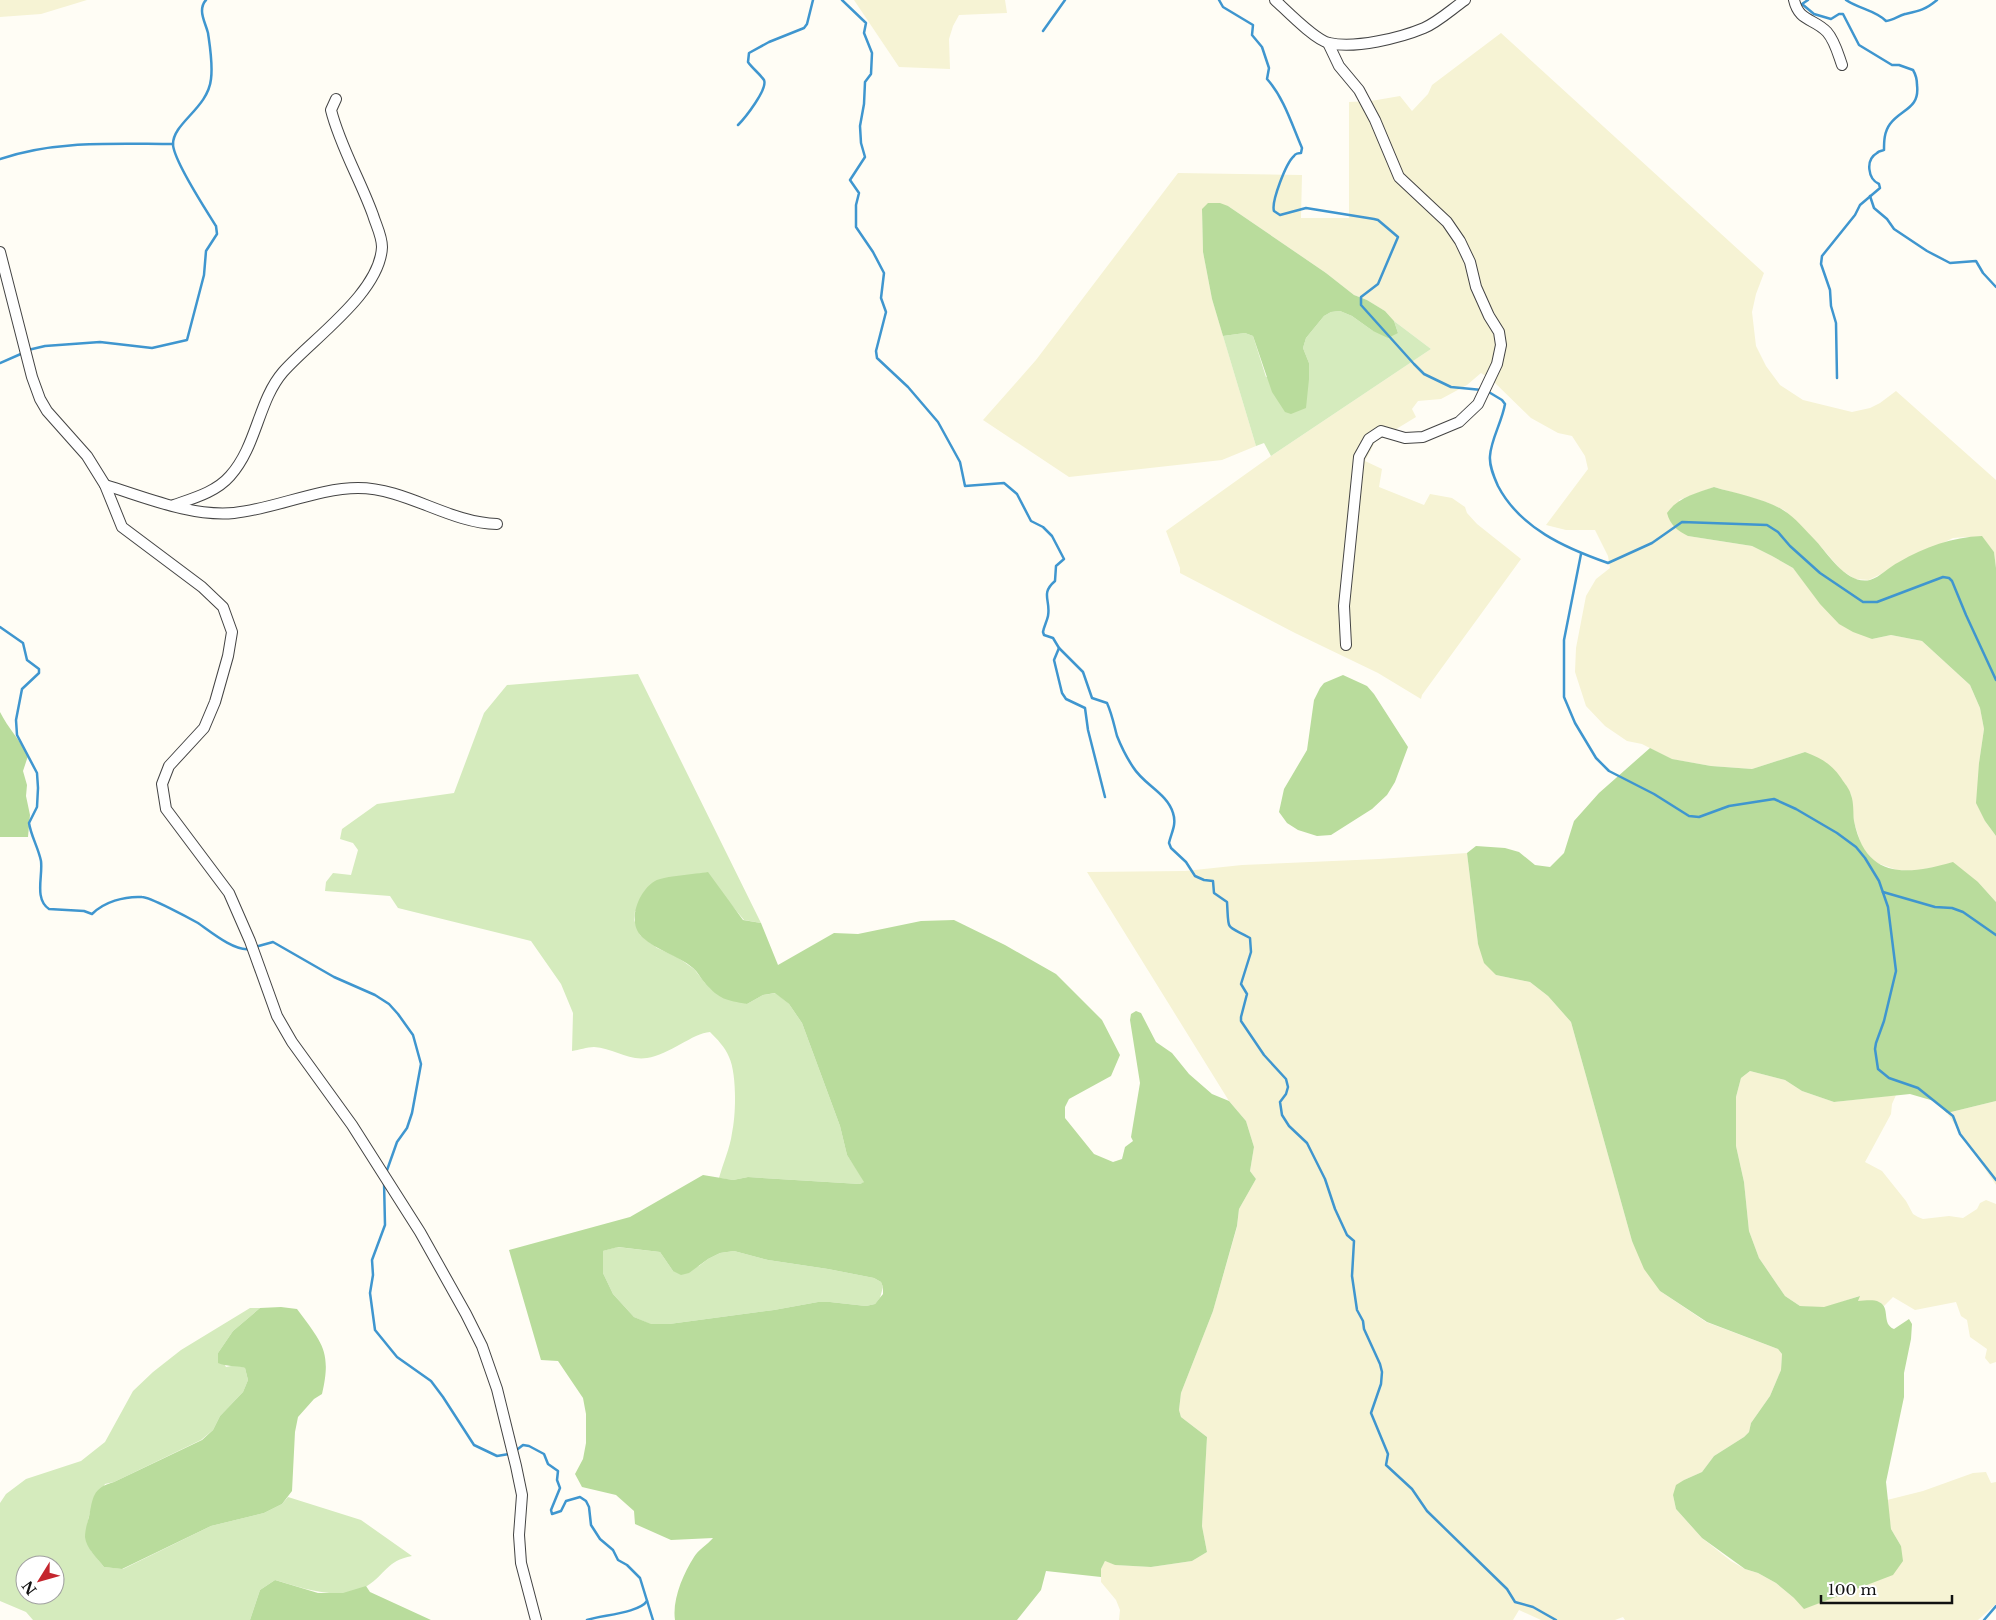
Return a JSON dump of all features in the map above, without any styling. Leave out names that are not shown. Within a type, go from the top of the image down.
[{"type":"street","points":[[1275,0],[1303,26],[1328,43],[1339,66],[1359,90],[1375,120],[1399,177],[1447,222],[1460,241],[1470,262],[1476,286],[1499,332],[1501,345],[1496,364],[1478,404],[1459,422],[1423,437],[1405,438],[1381,431],[1369,439],[1359,457],[1344,606],[1346,645]]},
{"type":"street","points":[[1328,43],[1361,44],[1390,39],[1425,28],[1466,0]]},
{"type":"street","points":[[1794,0],[1796,9],[1802,17],[1826,31],[1836,46],[1842,65]]},
{"type":"street","points":[[174,505],[212,491],[230,476],[242,461],[273,386],[282,374],[371,282],[382,246],[380,235],[362,186],[334,123],[330,110],[336,99]]},
{"type":"street","points":[[0,252],[32,377],[40,399],[87,456],[105,485],[122,527],[202,586],[223,607],[232,632],[226,665],[215,702],[204,728],[169,766],[162,784],[166,809],[229,893],[250,941],[277,1016],[292,1042],[352,1125],[420,1232],[482,1346],[497,1389],[522,1495],[519,1535],[521,1562],[536,1620]]},
{"type":"street","points":[[105,485],[203,512],[234,513],[335,491],[358,488],[391,493],[480,524],[497,524]]},
{"type":"shaded area","points":[[0,0],[87,0],[41,14],[0,17]]},
{"type":"shaded area","points":[[854,0],[1005,0],[1007,13],[959,15],[949,39],[950,69],[899,67]]},
{"type":"shaded area","points":[[1501,33],[1764,273],[1752,312],[1756,346],[1766,366],[1780,385],[1803,400],[1852,412],[1870,408],[1896,391],[1996,480],[1996,568],[1994,552],[1982,537],[1953,538],[1869,580],[1855,579],[1841,570],[1816,541],[1784,510],[1766,502],[1714,487],[1679,500],[1688,536],[1752,546],[1772,556],[1793,568],[1805,583],[1872,639],[1891,635],[1922,641],[1970,685],[1980,708],[1984,729],[1979,763],[1985,821],[1996,836],[1996,902],[1978,882],[1934,867],[1916,871],[1897,870],[1874,862],[1862,847],[1854,822],[1851,794],[1805,752],[1752,769],[1711,766],[1671,759],[1642,744],[1627,741],[1605,726],[1586,706],[1575,672],[1576,648],[1586,596],[1596,579],[1610,568],[1608,556],[1595,530],[1566,530],[1546,525],[1588,469],[1585,456],[1572,436],[1558,433],[1531,418],[1493,381],[1481,373],[1467,385],[1441,399],[1418,401],[1412,409],[1416,417],[1375,442],[1365,461],[1382,469],[1379,487],[1424,505],[1430,494],[1452,498],[1465,507],[1467,513],[1477,524],[1521,559],[1422,695],[1421,699],[1378,673],[1295,633],[1180,573],[1180,568],[1166,531],[1271,456],[1431,349],[1394,321],[1385,311],[1367,300],[1354,295],[1326,273],[1228,206],[1202,209],[1203,252],[1212,299],[1256,446],[1222,460],[1069,477],[983,420],[1036,360],[1178,173],[1302,175],[1301,218],[1349,218],[1349,102],[1371,101],[1400,96],[1412,111],[1428,94],[1432,85]]},
{"type":"shaded area","points":[[1467,853],[1478,944],[1496,975],[1530,982],[1548,996],[1571,1022],[1632,1241],[1660,1291],[1706,1322],[1778,1349],[1782,1354],[1781,1370],[1770,1396],[1751,1423],[1749,1432],[1714,1456],[1702,1472],[1684,1480],[1673,1495],[1676,1509],[1702,1538],[1731,1561],[1776,1583],[1794,1598],[1901,1546],[1891,1529],[1887,1500],[1923,1491],[1973,1473],[1986,1472],[1991,1483],[1996,1482],[1996,1604],[1978,1620],[1625,1620],[1623,1617],[1615,1620],[1541,1620],[1519,1610],[1513,1620],[1119,1620],[1120,1610],[1116,1600],[1101,1582],[1101,1569],[1105,1561],[1116,1565],[1151,1567],[1192,1561],[1207,1552],[1202,1526],[1207,1437],[1181,1417],[1179,1410],[1181,1393],[1213,1311],[1237,1227],[1239,1209],[1256,1179],[1250,1171],[1254,1147],[1246,1121],[1229,1101],[1087,872],[1185,871],[1242,865]]},
{"type":"shaded area","points":[[1750,1071],[1785,1080],[1802,1091],[1834,1102],[1896,1095],[1892,1104],[1891,1114],[1865,1162],[1882,1171],[1906,1201],[1913,1214],[1918,1217],[1923,1219],[1949,1216],[1963,1218],[1977,1209],[1980,1203],[1986,1200],[1996,1204],[1996,1362],[1990,1364],[1985,1358],[1987,1349],[1970,1337],[1967,1320],[1961,1316],[1956,1302],[1915,1310],[1893,1297],[1884,1306],[1880,1302],[1858,1301],[1859,1296],[1824,1308],[1800,1306],[1785,1296],[1759,1258],[1749,1231],[1744,1182],[1736,1146],[1736,1097],[1741,1078]]},
{"type":"shaded area","points":[[1996,1101],[1996,1185],[1947,1113]]},
{"type":"green space","points":[[1208,203],[1220,203],[1228,206],[1326,273],[1354,295],[1367,300],[1385,311],[1394,321],[1398,333],[1388,338],[1373,331],[1352,316],[1340,311],[1331,312],[1324,316],[1306,338],[1303,348],[1309,363],[1306,408],[1291,414],[1285,412],[1272,392],[1253,336],[1245,333],[1223,336],[1212,299],[1203,252],[1202,209]]},
{"type":"green space","points":[[1340,311],[1352,316],[1373,331],[1398,333],[1394,321],[1431,349],[1271,456],[1264,443],[1256,446],[1223,336],[1245,333],[1253,336],[1266,377],[1309,363],[1303,348],[1306,338],[1324,316],[1331,312]]},
{"type":"green space","points":[[1714,487],[1759,499],[1783,510],[1800,524],[1839,568],[1846,574],[1862,580],[1874,579],[1895,564],[1929,547],[1960,538],[1982,536],[1994,552],[1996,568],[1996,836],[1985,821],[1976,803],[1984,729],[1980,708],[1970,685],[1922,641],[1891,635],[1872,639],[1839,624],[1820,604],[1793,568],[1772,556],[1752,546],[1688,536],[1675,527],[1667,513],[1671,508],[1688,496]]},
{"type":"green space","points":[[638,674],[761,923],[744,920],[729,902],[635,911],[634,920],[640,935],[657,948],[677,957],[694,969],[705,983],[747,1004],[763,995],[776,993],[789,1004],[802,1023],[840,1126],[847,1155],[865,1182],[860,1184],[748,1177],[733,1180],[719,1178],[730,1144],[735,1106],[735,1084],[732,1064],[727,1053],[721,1043],[710,1032],[696,1036],[664,1053],[647,1058],[633,1058],[594,1047],[572,1051],[573,1013],[561,984],[531,941],[398,908],[390,896],[325,891],[326,882],[333,873],[351,875],[358,850],[353,843],[340,839],[342,829],[377,804],[454,793],[484,713],[507,685]]},
{"type":"green space","points":[[1343,675],[1367,686],[1408,747],[1395,782],[1387,795],[1372,809],[1331,835],[1317,836],[1298,830],[1287,823],[1279,812],[1284,789],[1307,750],[1314,700],[1324,683]]},
{"type":"green space","points":[[0,712],[28,756],[23,771],[27,785],[26,796],[30,815],[28,837],[0,837]]},
{"type":"green space","points":[[1650,748],[1672,759],[1711,766],[1752,769],[1805,752],[1822,760],[1831,767],[1850,791],[1854,821],[1860,840],[1868,854],[1878,863],[1891,869],[1905,870],[1953,862],[1978,882],[1996,902],[1996,1101],[1947,1113],[1934,1101],[1910,1094],[1834,1102],[1802,1091],[1785,1080],[1750,1071],[1741,1078],[1736,1097],[1736,1146],[1744,1182],[1749,1231],[1759,1258],[1785,1296],[1800,1306],[1824,1307],[1860,1296],[1858,1301],[1874,1301],[1883,1304],[1890,1327],[1894,1329],[1909,1319],[1912,1324],[1904,1373],[1904,1397],[1886,1482],[1891,1529],[1901,1546],[1903,1561],[1893,1575],[1804,1609],[1776,1583],[1758,1573],[1745,1569],[1702,1538],[1676,1509],[1673,1495],[1676,1485],[1702,1472],[1714,1456],[1749,1432],[1751,1423],[1770,1396],[1781,1370],[1782,1354],[1778,1349],[1707,1322],[1660,1291],[1644,1269],[1632,1241],[1571,1022],[1548,996],[1530,982],[1496,975],[1484,963],[1478,944],[1467,853],[1476,846],[1505,848],[1519,852],[1535,865],[1550,867],[1564,853],[1574,821],[1599,793]]},
{"type":"green space","points":[[708,872],[743,920],[761,923],[778,965],[834,933],[858,934],[921,921],[954,920],[1005,945],[1056,974],[1102,1020],[1120,1055],[1111,1076],[1069,1099],[1065,1107],[1065,1118],[1094,1154],[1113,1162],[1122,1159],[1125,1147],[1133,1141],[1131,1137],[1140,1083],[1130,1020],[1131,1014],[1136,1011],[1141,1013],[1156,1042],[1172,1053],[1189,1074],[1212,1094],[1229,1101],[1246,1121],[1254,1147],[1250,1171],[1256,1179],[1239,1209],[1237,1226],[1213,1311],[1181,1393],[1179,1410],[1181,1417],[1207,1437],[1202,1526],[1207,1552],[1192,1561],[1151,1567],[1115,1565],[1105,1561],[1101,1569],[1101,1577],[1046,1571],[1041,1590],[1017,1620],[675,1620],[675,1604],[679,1587],[686,1571],[696,1554],[713,1538],[671,1540],[635,1524],[634,1511],[616,1495],[582,1487],[575,1474],[583,1459],[586,1443],[586,1414],[583,1398],[558,1361],[541,1360],[509,1250],[630,1217],[703,1175],[733,1180],[748,1177],[860,1184],[864,1182],[847,1155],[840,1126],[802,1023],[789,1004],[775,993],[763,995],[747,1004],[724,998],[710,989],[693,968],[648,942],[637,931],[635,923],[636,907],[649,885],[665,878]],"holes":[[[618,1247],[660,1252],[673,1271],[681,1275],[689,1273],[720,1253],[734,1251],[768,1260],[874,1278],[881,1282],[883,1294],[875,1304],[866,1306],[818,1302],[669,1324],[651,1324],[634,1317],[613,1294],[603,1273],[603,1251]]]},
{"type":"green space","points":[[617,1247],[660,1252],[673,1271],[699,1266],[720,1253],[734,1251],[768,1260],[874,1278],[881,1282],[883,1287],[880,1298],[875,1304],[866,1306],[818,1302],[669,1324],[650,1324],[634,1317],[613,1294],[603,1273],[603,1251]]},
{"type":"green space","points":[[281,1307],[297,1309],[306,1321],[323,1348],[326,1367],[322,1394],[314,1399],[298,1417],[295,1432],[292,1491],[282,1504],[264,1513],[211,1526],[122,1569],[104,1567],[90,1549],[85,1537],[92,1504],[97,1491],[107,1484],[202,1440],[213,1430],[220,1416],[243,1392],[248,1380],[245,1368],[218,1363],[218,1353],[233,1331],[260,1308]]},
{"type":"green space","points":[[250,1308],[260,1308],[233,1331],[218,1353],[226,1367],[236,1365],[245,1368],[248,1380],[243,1392],[220,1416],[213,1430],[201,1440],[114,1482],[105,1484],[90,1512],[87,1525],[91,1551],[104,1567],[123,1569],[211,1526],[264,1513],[282,1504],[288,1497],[361,1520],[412,1556],[397,1561],[367,1586],[357,1591],[345,1593],[321,1592],[275,1580],[260,1590],[250,1620],[33,1620],[26,1612],[0,1601],[0,1503],[6,1494],[26,1479],[81,1461],[105,1442],[133,1391],[181,1350]]},
{"type":"green space","points":[[275,1580],[318,1593],[343,1593],[366,1586],[370,1592],[431,1620],[250,1620],[260,1590]]},
{"type":"waterway","points":[[28,350],[45,346],[100,342],[152,348],[187,340],[204,275],[206,251],[217,234],[216,226],[178,161],[173,144],[179,129],[198,107],[209,89],[212,73],[210,44],[202,11],[206,0]]},
{"type":"waterway","points":[[738,125],[755,103],[763,90],[764,84],[764,80],[748,62],[749,53],[769,42],[804,28],[807,24],[813,0]]},
{"type":"waterway","points":[[842,0],[866,23],[864,33],[872,53],[871,74],[865,82],[860,126],[861,143],[865,157],[850,180],[859,193],[856,205],[856,227],[873,252],[884,273],[881,298],[886,312],[876,351],[877,358],[908,387],[938,422],[960,462],[965,486],[1004,483],[1017,494],[1031,521],[1043,527],[1052,536],[1064,559],[1056,566],[1055,581],[1048,590],[1049,610],[1043,632],[1044,635],[1053,638],[1059,648],[1083,672],[1092,698],[1107,703],[1124,752],[1143,779],[1161,794],[1170,806],[1174,821],[1169,843],[1171,848],[1186,862],[1195,876],[1213,881],[1214,893],[1227,902],[1230,926],[1232,929],[1250,938],[1251,952],[1241,984],[1247,994],[1241,1021],[1264,1055],[1286,1079],[1288,1087],[1286,1094],[1280,1102],[1282,1115],[1289,1126],[1307,1143],[1325,1179],[1335,1209],[1347,1235],[1354,1241],[1352,1276],[1357,1310],[1382,1372],[1381,1384],[1371,1413],[1388,1454],[1386,1465],[1412,1489],[1427,1511],[1507,1589],[1515,1602],[1533,1607],[1556,1620]]},
{"type":"waterway","points":[[1043,31],[1065,0]]},
{"type":"waterway","points":[[1219,0],[1223,7],[1253,25],[1252,35],[1262,47],[1269,68],[1267,79],[1283,103],[1302,148],[1301,153],[1295,155],[1283,174],[1277,191],[1274,211],[1280,215],[1306,208],[1374,219],[1378,220],[1398,237],[1378,284],[1361,297],[1361,305],[1424,374],[1451,387],[1482,390]]},
{"type":"waterway","points":[[1808,0],[1802,4],[1814,14],[1831,19],[1839,14],[1843,14],[1859,45],[1892,65],[1899,65],[1913,70],[1917,83],[1916,99],[1909,108],[1890,124],[1885,134],[1884,150],[1873,156],[1869,165],[1870,174],[1875,182],[1879,184],[1880,188],[1860,205],[1855,215],[1822,256],[1821,264],[1830,290],[1831,306],[1836,323],[1837,378]]},
{"type":"waterway","points":[[1846,0],[1877,14],[1886,21],[1922,10],[1937,0]]},
{"type":"waterway","points":[[0,159],[42,149],[85,144],[173,144]]},
{"type":"waterway","points":[[1870,196],[1874,208],[1887,219],[1894,229],[1927,251],[1950,263],[1976,261],[1983,273],[1996,287]]},
{"type":"waterway","points":[[0,363],[23,353]]},
{"type":"waterway","points":[[1487,391],[1505,404],[1490,456],[1490,464],[1495,479],[1507,501],[1518,514],[1545,535],[1576,551],[1608,563],[1652,543],[1682,522],[1767,525],[1778,532],[1790,546],[1820,573],[1863,602],[1877,602],[1943,577],[1949,578],[1996,680]]},
{"type":"waterway","points":[[1581,554],[1564,640],[1564,697],[1575,723],[1596,758],[1609,771],[1654,794],[1689,816],[1699,817],[1729,806],[1774,799],[1796,809],[1837,833],[1856,847],[1879,881],[1888,907],[1896,971],[1884,1021],[1876,1043],[1878,1069],[1889,1078],[1918,1088],[1953,1116],[1960,1134],[1996,1180]]},
{"type":"waterway","points":[[0,627],[23,643],[27,660],[39,669],[39,673],[22,689],[16,720],[17,735],[37,773],[37,807],[29,823],[41,861],[40,893],[44,905],[49,909],[84,911],[92,914],[102,906],[115,901],[142,897],[170,908],[198,923],[230,944],[243,949],[249,949]]},
{"type":"waterway","points":[[1059,648],[1054,660],[1062,693],[1066,699],[1085,708],[1088,730],[1105,797]]},
{"type":"waterway","points":[[1883,892],[1935,907],[1952,908],[1963,912],[1996,935]]},
{"type":"waterway","points":[[255,947],[273,942],[334,977],[375,995],[389,1004],[413,1035],[421,1064],[412,1113],[407,1128],[397,1142],[386,1173]]},
{"type":"waterway","points":[[384,1181],[385,1225],[372,1260],[373,1275],[370,1293],[375,1330],[397,1357],[431,1381],[474,1445],[497,1456],[509,1454]]},
{"type":"waterway","points":[[514,1452],[523,1445],[529,1446],[544,1454],[548,1464],[558,1471],[557,1480],[560,1488],[551,1510],[552,1514],[561,1511],[566,1501],[580,1497],[586,1501],[589,1507],[591,1525],[600,1539],[613,1550],[618,1560],[627,1565],[640,1578],[653,1620]]},
{"type":"waterway","points":[[587,1620],[628,1611],[643,1605],[647,1601]]},
{"type":"waterway","points":[[1984,1620],[1996,1606]]}]
